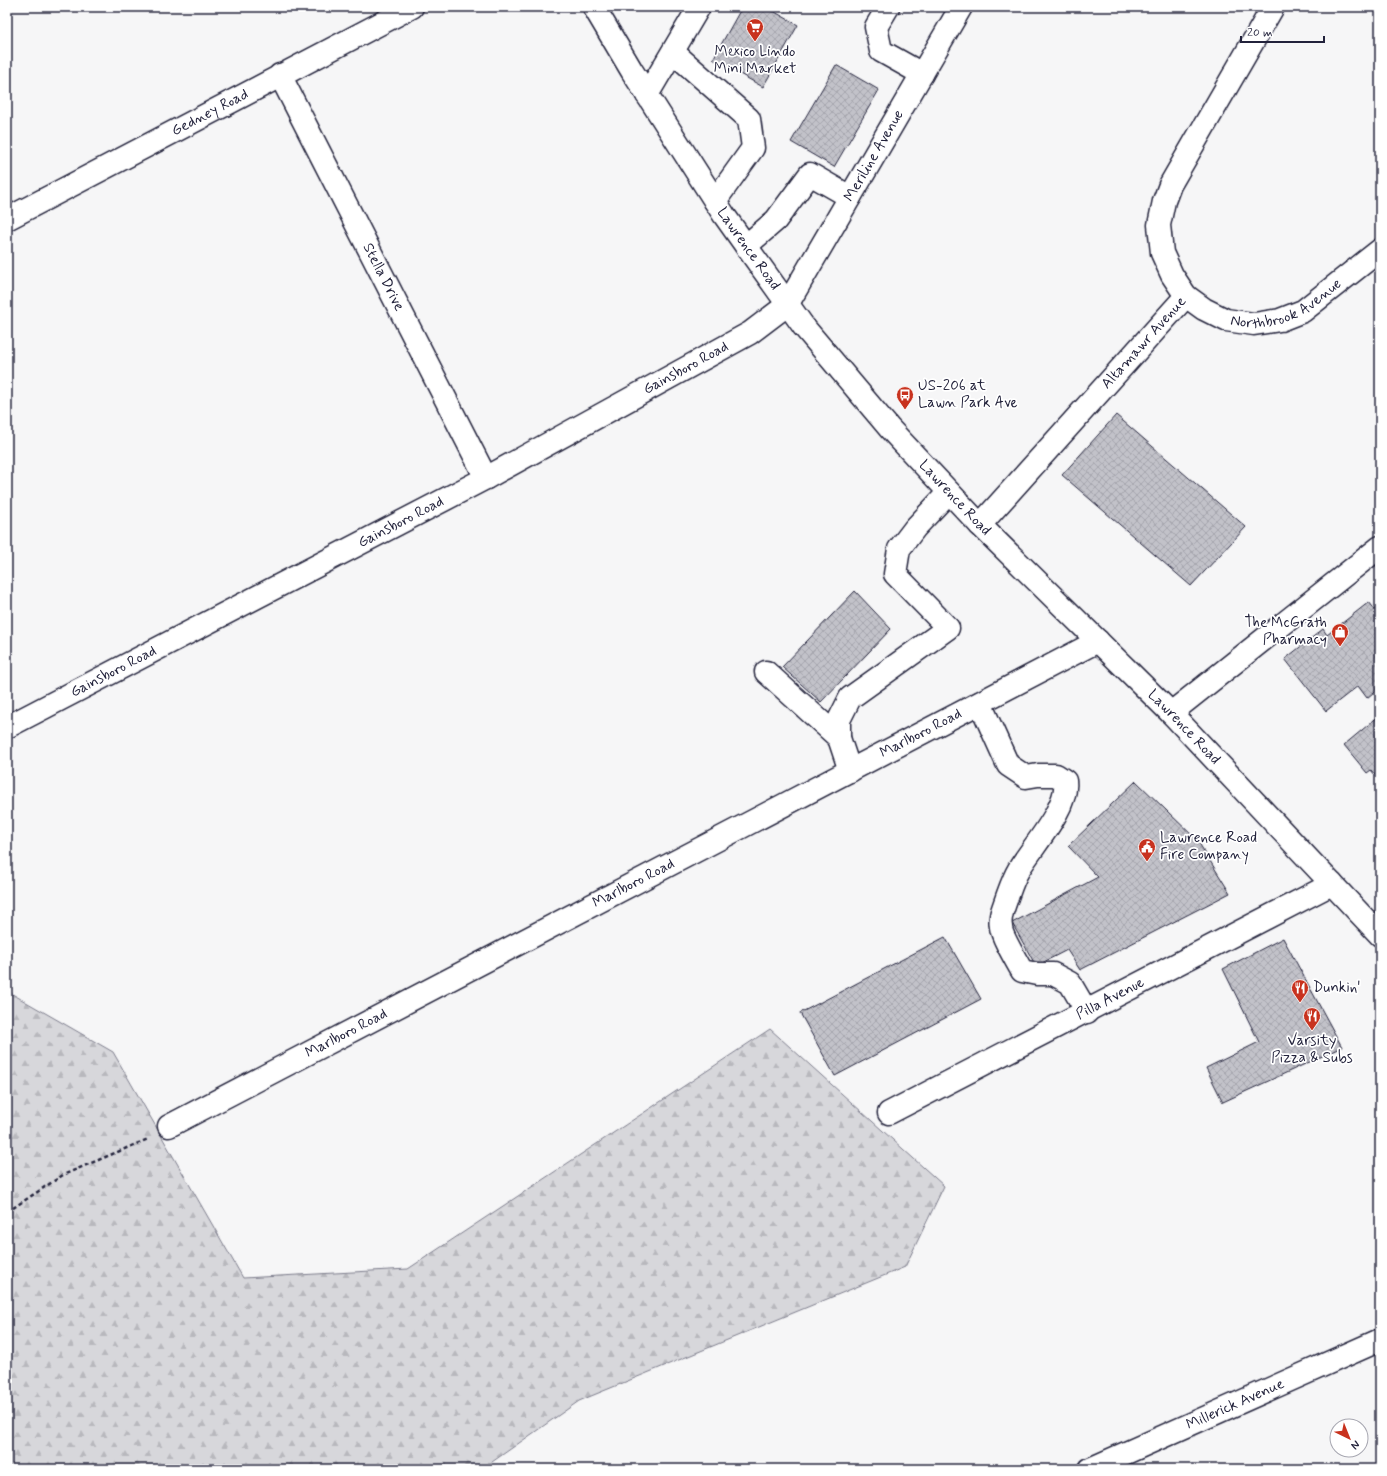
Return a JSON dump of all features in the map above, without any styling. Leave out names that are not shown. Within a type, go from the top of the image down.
[{"type":"street","name":"Gedney Road","points":[[7,219],[412,7]]},
{"type":"street","name":"Lawrence Road","points":[[594,7],[647,95],[715,201],[787,305],[890,429],[980,525],[1171,713],[1380,935]]},
{"type":"street","points":[[647,95],[699,7]]},
{"type":"street","points":[[888,7],[876,27],[881,51],[922,74]]},
{"type":"street","name":"Meriline Avenue","points":[[787,305],[961,7]]},
{"type":"street","name":"Altamawr Avenue","points":[[980,525],[1186,296],[1172,276],[1162,253],[1159,225],[1164,201],[1170,186],[1273,7]]},
{"type":"street","points":[[672,52],[749,119],[753,148],[715,201]]},
{"type":"street","name":"Stella Drive","points":[[280,75],[486,478]]},
{"type":"street","points":[[746,246],[776,220],[810,174],[850,197]]},
{"type":"street","name":"Northbrook Avenue","points":[[1186,296],[1204,310],[1226,320],[1254,324],[1280,320],[1303,311],[1380,250]]},
{"type":"street","name":"Gainsboro Road","points":[[7,727],[486,478],[750,333],[787,305]]},
{"type":"street","points":[[850,770],[839,738],[840,720],[850,698],[948,628],[895,574],[899,549],[915,528],[949,492]]},
{"type":"street","points":[[1171,713],[1380,547]]},
{"type":"street","name":"Marlboro Road","points":[[169,1126],[1098,641]]},
{"type":"street","points":[[766,672],[839,738]]},
{"type":"street","points":[[980,703],[1008,765],[1026,777],[1056,774],[1065,781],[1066,788],[1063,799],[1040,841],[1024,861],[1012,883],[1001,914],[1000,928],[1022,971],[1037,974],[1053,974],[1070,983],[1087,1012]]},
{"type":"street","name":"Pilla Avenue","points":[[889,1113],[1087,1012],[1332,884]]},
{"type":"street","name":"Millerick Avenue","points":[[1090,1469],[1380,1340]]},
{"type":"path","points":[[7,1212],[63,1175],[142,1142],[169,1126]]},
{"type":"green space","points":[[7,991],[113,1052],[243,1278],[408,1269],[770,1029],[944,1186],[905,1267],[579,1401],[482,1469],[7,1469]]},
{"type":"building","name":"Mexico Lindo Mini Market","points":[[742,7],[766,7],[798,25],[763,87],[713,59]]},
{"type":"building","points":[[836,65],[879,90],[834,167],[791,142]]},
{"type":"building","points":[[1116,415],[1246,527],[1191,586],[1062,475]]},
{"type":"building","points":[[855,591],[891,629],[821,702],[782,667]]},
{"type":"building","name":"The McGrath Pharmacy","points":[[1369,602],[1380,616],[1380,687],[1367,698],[1358,686],[1326,711],[1285,659],[1323,629],[1327,635]]},
{"type":"building","points":[[1380,715],[1380,781],[1371,770],[1367,773],[1344,745]]},
{"type":"building","name":"Lawrence Road Fire Company","points":[[1136,781],[1197,840],[1230,893],[1080,970],[1067,950],[1036,966],[1012,923],[1098,877],[1068,846]]},
{"type":"building","points":[[945,937],[981,999],[835,1076],[800,1013]]},
{"type":"building","points":[[1283,938],[1342,1047],[1223,1102],[1206,1068],[1259,1042],[1223,969]]},
{"type":"place","name":"Mexico Lindo Mini Market","points":[[755,42]]},
{"type":"place","name":"US-206 at Lawn Park Ave","points":[[905,410]]},
{"type":"place","name":"The McGrath Pharmacy","points":[[1340,647]]},
{"type":"place","name":"Lawrence Road Fire Company","points":[[1147,862]]},
{"type":"place","name":"Dunkin'","points":[[1300,1003]]},
{"type":"place","name":"Varsity Pizza & Subs","points":[[1312,1031]]}]
